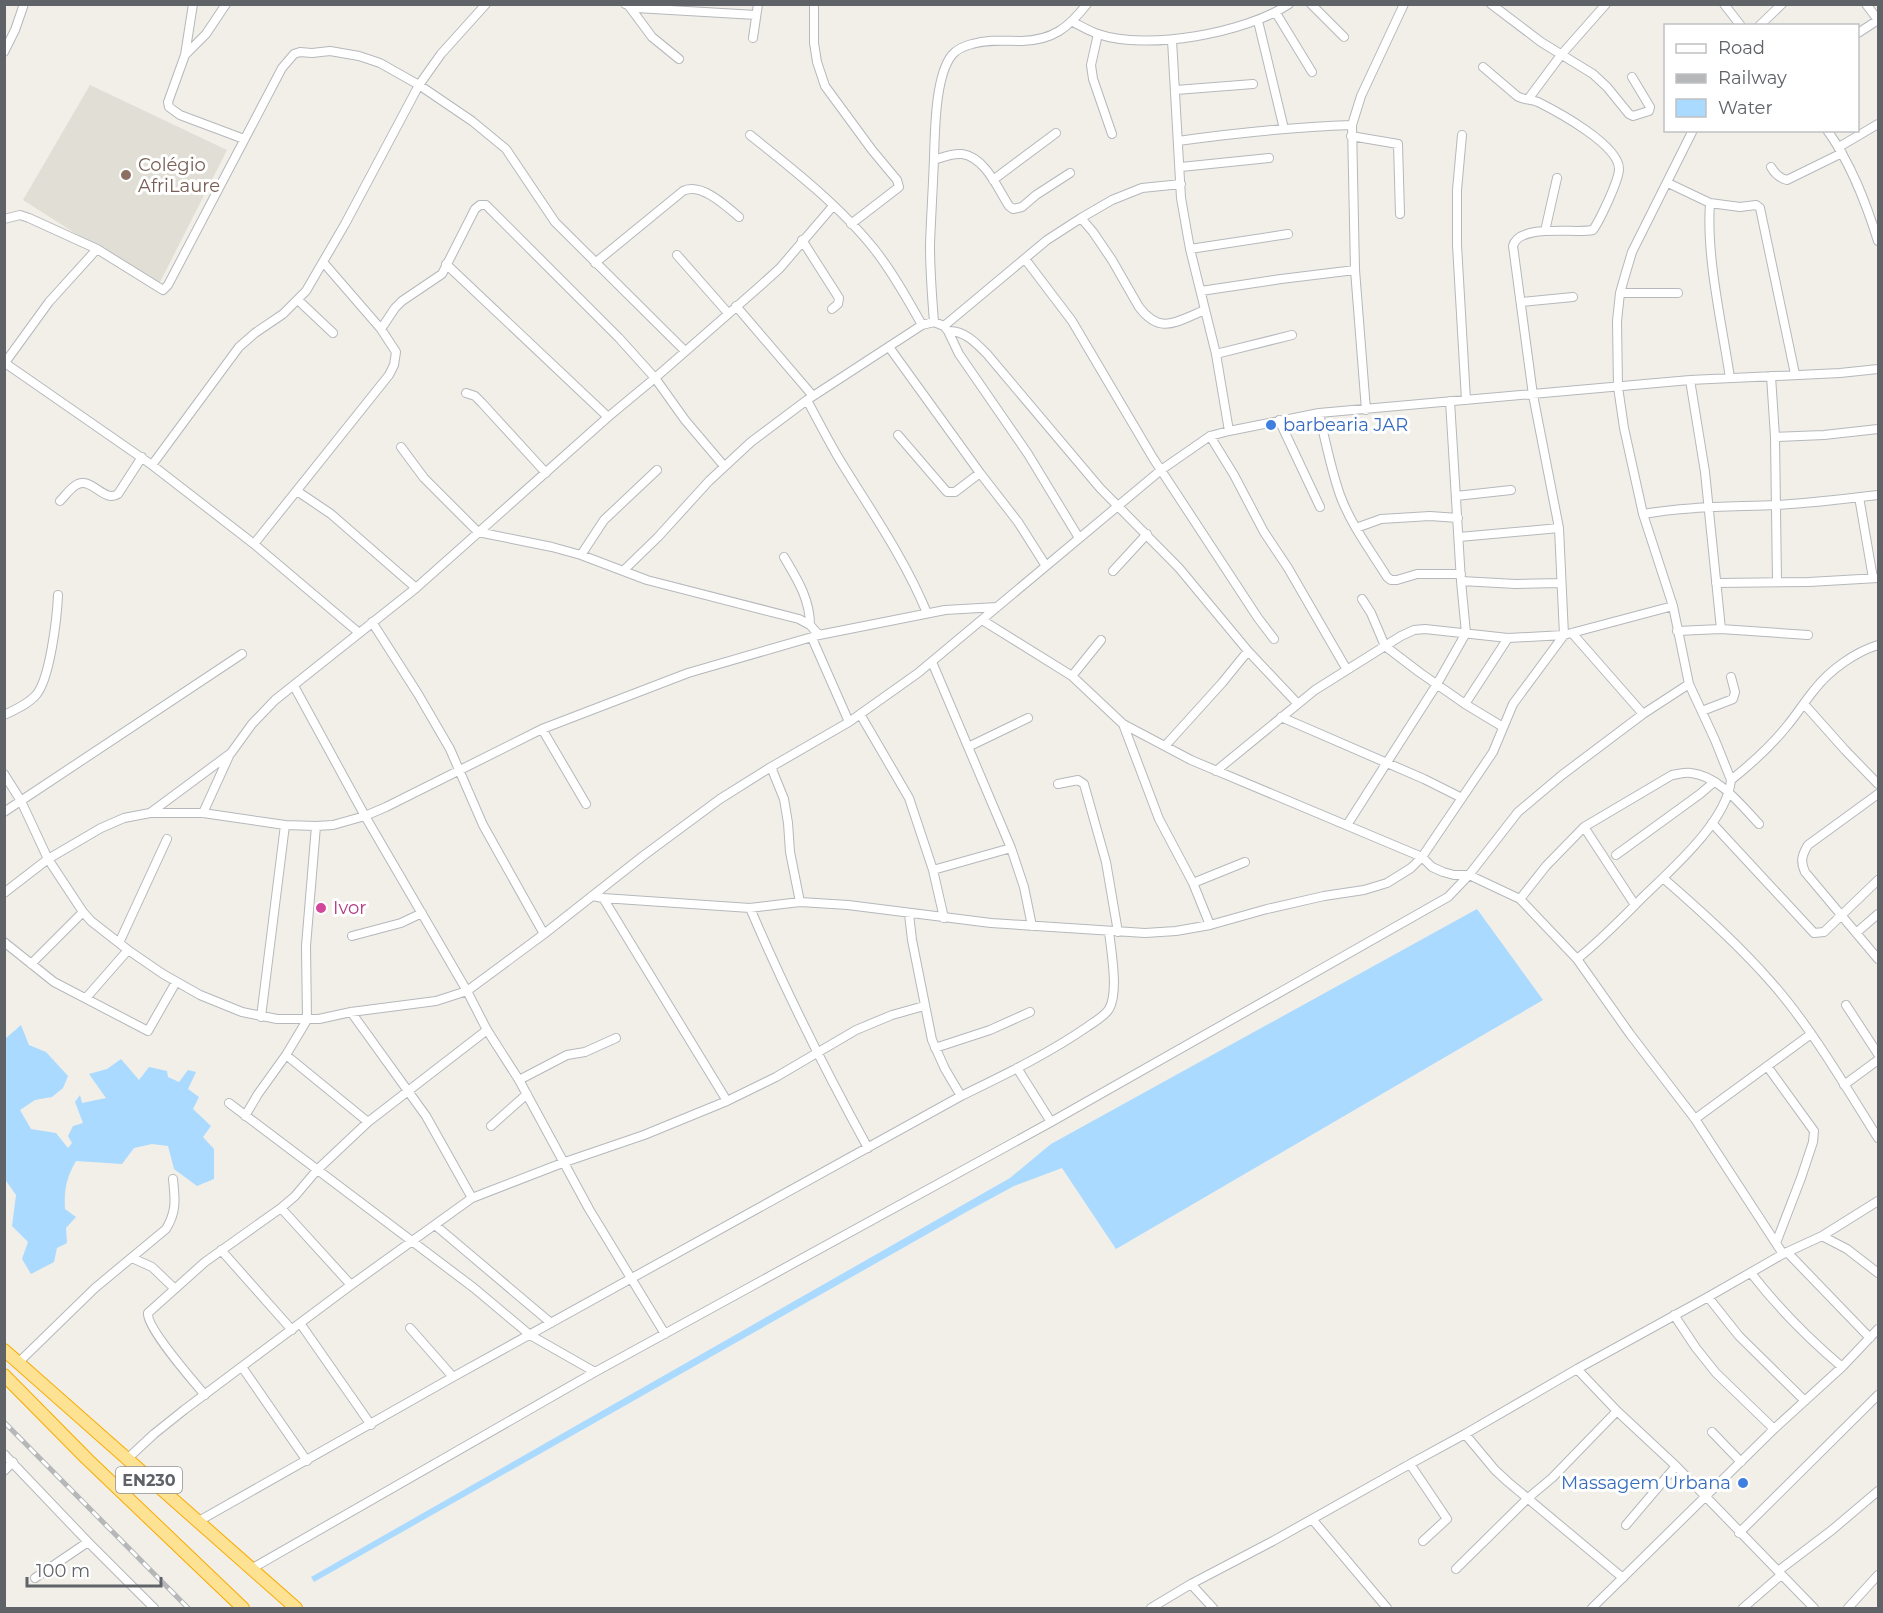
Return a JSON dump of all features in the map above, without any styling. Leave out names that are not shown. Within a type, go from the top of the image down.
[{"type":"highway","name":"EN230","points":[[4,1350],[296,1608]]},
{"type":"highway","name":"EN230","points":[[4,1375],[87,1459],[243,1608]]},
{"type":"street","points":[[4,52],[8,36],[24,4]]},
{"type":"street","points":[[193,4],[184,55],[168,102],[169,107],[180,115],[244,139]]},
{"type":"street","points":[[184,55],[206,34],[226,4]]},
{"type":"street","points":[[152,465],[239,347],[283,314],[306,291],[419,85],[441,54],[486,4]]},
{"type":"street","points":[[753,39],[758,4]]},
{"type":"street","points":[[814,4],[817,62],[825,86],[893,175],[899,187],[851,224]]},
{"type":"street","points":[[934,322],[930,247],[934,160],[939,89],[946,65],[960,48],[990,40],[1023,41],[1046,38],[1072,22],[1087,4]]},
{"type":"street","points":[[1072,22],[1098,34],[1143,41],[1172,40],[1258,21],[1289,4]]},
{"type":"street","points":[[1311,4],[1344,37]]},
{"type":"street","points":[[1366,410],[1355,270],[1352,125],[1362,96],[1404,4]]},
{"type":"street","points":[[1491,4],[1541,42],[1593,74],[1608,87],[1629,114],[1638,116],[1648,111],[1650,104],[1632,77]]},
{"type":"street","points":[[1528,98],[1561,55],[1606,4]]},
{"type":"street","points":[[1724,4],[1739,24]]},
{"type":"street","points":[[1761,24],[1782,4]]},
{"type":"street","points":[[1859,32],[1878,20],[1866,4]]},
{"type":"street","points":[[627,5],[756,15]]},
{"type":"street","points":[[627,5],[652,37],[679,59]]},
{"type":"street","points":[[1276,13],[1312,72]]},
{"type":"street","points":[[1258,21],[1284,129]]},
{"type":"street","points":[[1098,34],[1093,54],[1092,72],[1112,134]]},
{"type":"street","points":[[1172,40],[1182,198],[1190,249],[1216,354],[1229,430]]},
{"type":"street","points":[[4,219],[20,215],[29,218],[96,249],[162,290],[166,289],[282,68],[294,54],[300,51],[312,53],[330,51],[359,56],[380,63],[419,85],[472,121],[506,149],[555,222],[685,351]]},
{"type":"street","points":[[1483,67],[1521,99],[1528,98],[1545,106],[1594,136],[1616,159],[1619,169],[1598,223],[1593,230],[1586,232],[1545,231],[1527,234],[1514,240],[1512,251],[1533,395],[1559,528],[1561,584],[1568,634],[1643,714]]},
{"type":"street","points":[[1176,90],[1253,84]]},
{"type":"street","points":[[1771,167],[1775,174],[1787,180],[1841,150],[1878,124]]},
{"type":"street","points":[[1178,141],[1227,134],[1352,125]]},
{"type":"street","points":[[1577,959],[1604,937],[1663,878],[1712,823],[1729,794],[1731,780],[1689,684],[1673,606],[1643,514],[1624,428],[1618,387],[1617,321],[1620,293],[1632,252],[1692,132]]},
{"type":"street","points":[[1828,132],[1841,150],[1867,207],[1878,241]]},
{"type":"street","points":[[993,180],[1056,134]]},
{"type":"street","points":[[750,135],[797,172],[877,252],[922,325]]},
{"type":"street","points":[[1462,135],[1457,190],[1457,245],[1466,400]]},
{"type":"street","points":[[1351,136],[1396,143],[1399,146],[1400,214]]},
{"type":"street","points":[[934,160],[951,154],[964,154],[974,159],[984,168],[1013,209],[1018,209],[1070,173]]},
{"type":"street","points":[[1181,167],[1269,159]]},
{"type":"street","points":[[1545,231],[1557,178]]},
{"type":"street","points":[[1668,183],[1710,203],[1728,207],[1756,205],[1760,208],[1795,374]]},
{"type":"street","points":[[946,328],[1047,240],[1081,218],[1112,200],[1142,188],[1181,184]]},
{"type":"street","points":[[595,264],[690,187],[704,192],[740,217]]},
{"type":"street","points":[[1710,203],[1709,224],[1713,263],[1730,378]]},
{"type":"street","points":[[381,329],[394,308],[442,274],[475,209],[477,206],[486,205],[619,338],[655,378],[685,420],[724,466]]},
{"type":"street","points":[[203,813],[231,753],[252,724],[275,700],[416,588],[780,268],[833,206]]},
{"type":"street","points":[[1081,218],[1100,242],[1148,318],[1155,323],[1171,323],[1205,310]]},
{"type":"street","points":[[1190,249],[1288,234]]},
{"type":"street","points":[[802,240],[839,298],[838,304],[832,309]]},
{"type":"street","points":[[96,249],[49,302],[5,364],[142,457],[254,544],[358,632]]},
{"type":"street","points":[[677,255],[728,313]]},
{"type":"street","points":[[1025,259],[1072,321],[1161,470],[1274,639]]},
{"type":"street","points":[[254,544],[389,375],[394,365],[396,352],[381,329],[323,262]]},
{"type":"street","points":[[446,264],[608,417]]},
{"type":"street","points":[[1201,291],[1355,270]]},
{"type":"street","points":[[1620,293],[1678,293]]},
{"type":"street","points":[[1521,302],[1573,297]]},
{"type":"street","points":[[298,300],[333,333]]},
{"type":"street","points":[[736,306],[810,398],[837,456],[895,547],[915,583],[927,613]]},
{"type":"street","points":[[623,571],[724,466],[751,442],[810,398],[922,325],[934,322],[976,342],[1082,466],[1179,568],[1248,651],[1297,704]]},
{"type":"street","points":[[946,328],[959,354],[1028,454],[1079,538]]},
{"type":"street","points":[[1216,354],[1292,335]]},
{"type":"street","points":[[889,347],[1018,522],[1046,566]]},
{"type":"street","points":[[4,774],[21,801],[48,859],[83,912],[128,950],[200,995],[261,1017],[307,1020],[436,1001],[467,992],[720,799],[849,722],[932,662],[1161,470],[1210,436],[1229,430],[1319,413],[1690,380],[1878,369]]},
{"type":"street","points":[[1771,376],[1775,437],[1777,581]]},
{"type":"street","points":[[1690,380],[1705,472],[1721,629]]},
{"type":"street","points":[[466,393],[475,396],[482,403],[546,473]]},
{"type":"street","points":[[1347,825],[1437,684],[1466,633],[1450,401]]},
{"type":"street","points":[[1319,413],[1328,456],[1341,497],[1356,528],[1391,580],[1417,574],[1461,577],[1516,585],[1561,584]]},
{"type":"street","points":[[1279,420],[1320,507]]},
{"type":"street","points":[[1775,437],[1824,435],[1878,429]]},
{"type":"street","points":[[898,435],[947,492],[955,492],[980,473]]},
{"type":"street","points":[[1210,436],[1264,532],[1288,568],[1347,670]]},
{"type":"street","points":[[401,447],[424,477],[478,532],[581,555],[695,594],[799,619],[810,625]]},
{"type":"street","points":[[60,501],[77,484],[82,483],[114,497],[142,457]]},
{"type":"street","points":[[581,555],[604,520],[657,470]]},
{"type":"street","points":[[1456,496],[1511,490]]},
{"type":"street","points":[[297,491],[331,514],[416,588]]},
{"type":"street","points":[[1643,514],[1707,506],[1776,505],[1878,495]]},
{"type":"street","points":[[1716,583],[1809,582],[1876,578],[1860,497]]},
{"type":"street","points":[[1356,528],[1381,519],[1430,516],[1458,518]]},
{"type":"street","points":[[1458,537],[1559,528]]},
{"type":"street","points":[[1113,571],[1147,534]]},
{"type":"street","points":[[784,557],[803,590],[810,615],[810,625],[849,722]]},
{"type":"street","points":[[4,715],[22,706],[37,694],[45,678],[58,595]]},
{"type":"street","points":[[1362,599],[1371,613],[1385,646],[1465,704],[1503,727]]},
{"type":"street","points":[[1216,771],[1297,704],[1347,670],[1414,630],[1425,629],[1508,638],[1568,634],[1673,606]]},
{"type":"street","points":[[4,893],[48,859],[101,828],[124,818],[150,813],[203,813],[285,825],[333,825],[386,807],[542,729],[688,673],[816,637],[927,613],[997,607]]},
{"type":"street","points":[[982,620],[1072,676],[1123,724],[1165,746],[1216,771],[1422,858],[1432,867],[1443,872],[1454,875],[1469,874],[1520,899],[1577,959],[1630,1034],[1695,1119],[1776,1243],[1870,1338]]},
{"type":"street","points":[[372,622],[450,749],[483,825],[544,934]]},
{"type":"street","points":[[1677,631],[1721,629],[1808,635]]},
{"type":"street","points":[[592,896],[750,908],[800,902],[1032,926],[1145,933],[1176,931],[1210,925],[1324,896],[1364,890],[1387,883],[1422,858],[1493,752],[1513,704],[1568,634]]},
{"type":"street","points":[[1465,704],[1508,638]]},
{"type":"street","points":[[1072,676],[1101,640]]},
{"type":"street","points":[[1731,780],[1756,759],[1786,728],[1815,688],[1829,674],[1852,657],[1875,646],[1878,657]]},
{"type":"street","points":[[1165,746],[1248,651]]},
{"type":"street","points":[[4,812],[242,654]]},
{"type":"street","points":[[932,662],[1011,848],[1024,887],[1032,926]]},
{"type":"street","points":[[1701,711],[1732,699],[1735,692],[1731,677]]},
{"type":"street","points":[[251,1569],[595,1372],[1052,1122],[1448,897],[1518,812],[1562,775],[1643,714],[1689,684]]},
{"type":"street","points":[[294,686],[487,1030],[527,1094],[589,1209],[665,1334]]},
{"type":"street","points":[[1804,704],[1878,784]]},
{"type":"street","points":[[860,714],[909,798],[933,870],[944,918]]},
{"type":"street","points":[[1281,717],[1424,779],[1462,798]]},
{"type":"street","points":[[968,747],[1028,718]]},
{"type":"street","points":[[1123,724],[1168,839],[1193,883],[1210,925]]},
{"type":"street","points":[[542,729],[586,804]]},
{"type":"street","points":[[150,813],[231,753]]},
{"type":"street","points":[[771,767],[784,800],[790,852],[800,902]]},
{"type":"street","points":[[1520,899],[1546,866],[1584,827],[1672,775],[1688,772],[1700,774],[1729,794],[1759,824]]},
{"type":"street","points":[[197,1522],[632,1277],[1074,1036],[1108,1010],[1112,1000],[1114,932],[1106,862],[1084,784],[1078,780],[1058,784]]},
{"type":"street","points":[[1616,855],[1713,782]]},
{"type":"street","points":[[1878,794],[1808,845],[1802,855],[1805,872],[1878,958]]},
{"type":"street","points":[[1712,823],[1814,933],[1824,932],[1878,880]]},
{"type":"street","points":[[261,1017],[285,825]]},
{"type":"street","points":[[245,1116],[307,1020],[306,946],[316,826]]},
{"type":"street","points":[[1584,827],[1635,905]]},
{"type":"street","points":[[119,943],[167,839]]},
{"type":"street","points":[[933,870],[1011,848]]},
{"type":"street","points":[[1193,883],[1245,862]]},
{"type":"street","points":[[1663,878],[1713,922],[1772,983],[1811,1034],[1877,1134]]},
{"type":"street","points":[[603,898],[727,1101]]},
{"type":"street","points":[[750,908],[816,1052],[868,1148]]},
{"type":"street","points":[[31,964],[83,912]]},
{"type":"street","points":[[352,936],[401,923],[422,913]]},
{"type":"street","points":[[909,914],[924,1006],[934,1048],[961,1096]]},
{"type":"street","points":[[1856,933],[1878,914]]},
{"type":"street","points":[[4,942],[54,982],[148,1031],[176,982]]},
{"type":"street","points":[[86,998],[128,950]]},
{"type":"street","points":[[1846,1005],[1878,1054]]},
{"type":"street","points":[[126,1460],[154,1434],[292,1329],[472,1198],[515,1180],[644,1135],[727,1101],[776,1077],[856,1030],[892,1015],[924,1006]]},
{"type":"street","points":[[351,1012],[430,1124],[472,1198]]},
{"type":"street","points":[[934,1048],[990,1030],[1030,1012]]},
{"type":"street","points":[[205,1395],[164,1344],[147,1316],[148,1313],[221,1250],[295,1196],[317,1170],[368,1122],[487,1030]]},
{"type":"street","points":[[1695,1119],[1811,1034]]},
{"type":"street","points":[[519,1080],[567,1055],[585,1052],[616,1038]]},
{"type":"street","points":[[286,1055],[368,1122]]},
{"type":"street","points":[[1844,1085],[1878,1060]]},
{"type":"street","points":[[1767,1066],[1814,1131],[1813,1142],[1801,1178],[1776,1243]]},
{"type":"street","points":[[1017,1068],[1052,1122]]},
{"type":"street","points":[[490,1126],[527,1094]]},
{"type":"street","points":[[229,1103],[474,1288],[530,1335],[595,1372]]},
{"type":"street","points":[[18,1363],[96,1288],[166,1229],[175,1210],[173,1179]]},
{"type":"street","points":[[1151,1608],[1785,1253],[1821,1236],[1878,1201]]},
{"type":"street","points":[[281,1208],[351,1285]]},
{"type":"street","points":[[435,1225],[551,1323]]},
{"type":"street","points":[[1821,1236],[1847,1249],[1878,1273]]},
{"type":"street","points":[[221,1250],[292,1329]]},
{"type":"street","points":[[132,1258],[152,1267],[175,1289]]},
{"type":"street","points":[[1751,1273],[1770,1298],[1798,1327],[1842,1367]]},
{"type":"street","points":[[1708,1297],[1739,1336],[1805,1401]]},
{"type":"street","points":[[1674,1315],[1716,1373],[1774,1429]]},
{"type":"street","points":[[300,1323],[371,1425]]},
{"type":"street","points":[[410,1328],[453,1377]]},
{"type":"street","points":[[1592,1608],[1774,1429],[1842,1367],[1878,1329]]},
{"type":"street","points":[[242,1367],[308,1461]]},
{"type":"street","points":[[1577,1369],[1617,1411],[1706,1496],[1739,1533],[1814,1608]]},
{"type":"street","points":[[1739,1533],[1878,1395]]},
{"type":"street","points":[[1456,1569],[1527,1498],[1552,1478],[1617,1411]]},
{"type":"street","points":[[1712,1432],[1741,1462]]},
{"type":"street","points":[[1465,1434],[1495,1470],[1623,1578]]},
{"type":"street","points":[[4,1454],[154,1608]]},
{"type":"street","points":[[4,1471],[13,1462]]},
{"type":"street","points":[[1410,1464],[1447,1519],[1423,1541]]},
{"type":"street","points":[[1626,1525],[1676,1466]]},
{"type":"street","points":[[1743,1608],[1779,1573],[1878,1491]]},
{"type":"street","points":[[1312,1519],[1387,1608]]},
{"type":"street","points":[[34,1578],[88,1542]]},
{"type":"street","points":[[1848,1608],[1878,1575]]},
{"type":"street","points":[[1191,1584],[1213,1608]]},
{"type":"shaded area","name":"Colégio AfriLaure","points":[[90,85],[227,150],[158,286],[23,200]]},
{"type":"water","points":[[1477,909],[1543,1000],[1116,1249],[1062,1168],[1014,1186],[314,1582],[311,1577],[1010,1178],[1051,1144]]},
{"type":"water","points":[[21,1025],[29,1045],[46,1052],[68,1076],[63,1088],[52,1097],[35,1100],[20,1110],[31,1129],[56,1133],[68,1148],[72,1143],[68,1136],[73,1126],[83,1123],[75,1102],[80,1095],[82,1103],[106,1098],[89,1074],[107,1069],[121,1059],[139,1080],[149,1067],[167,1071],[168,1077],[179,1082],[188,1070],[196,1072],[188,1089],[199,1097],[193,1109],[211,1126],[203,1137],[214,1149],[214,1179],[197,1186],[174,1169],[168,1146],[152,1144],[134,1148],[122,1164],[76,1161],[65,1190],[65,1209],[76,1217],[66,1228],[67,1243],[57,1248],[54,1262],[31,1274],[22,1259],[28,1242],[12,1226],[16,1195],[4,1178],[5,1039]]},
{"type":"railway","points":[[4,1422],[188,1608]]},
{"type":"place","name":"Colégio AfriLaure","points":[[126,175]]},
{"type":"place","name":"barbearia JAR","points":[[1271,425]]},
{"type":"place","name":"Ivor","points":[[321,908]]},
{"type":"place","name":"Massagem Urbana","points":[[1743,1483]]}]
